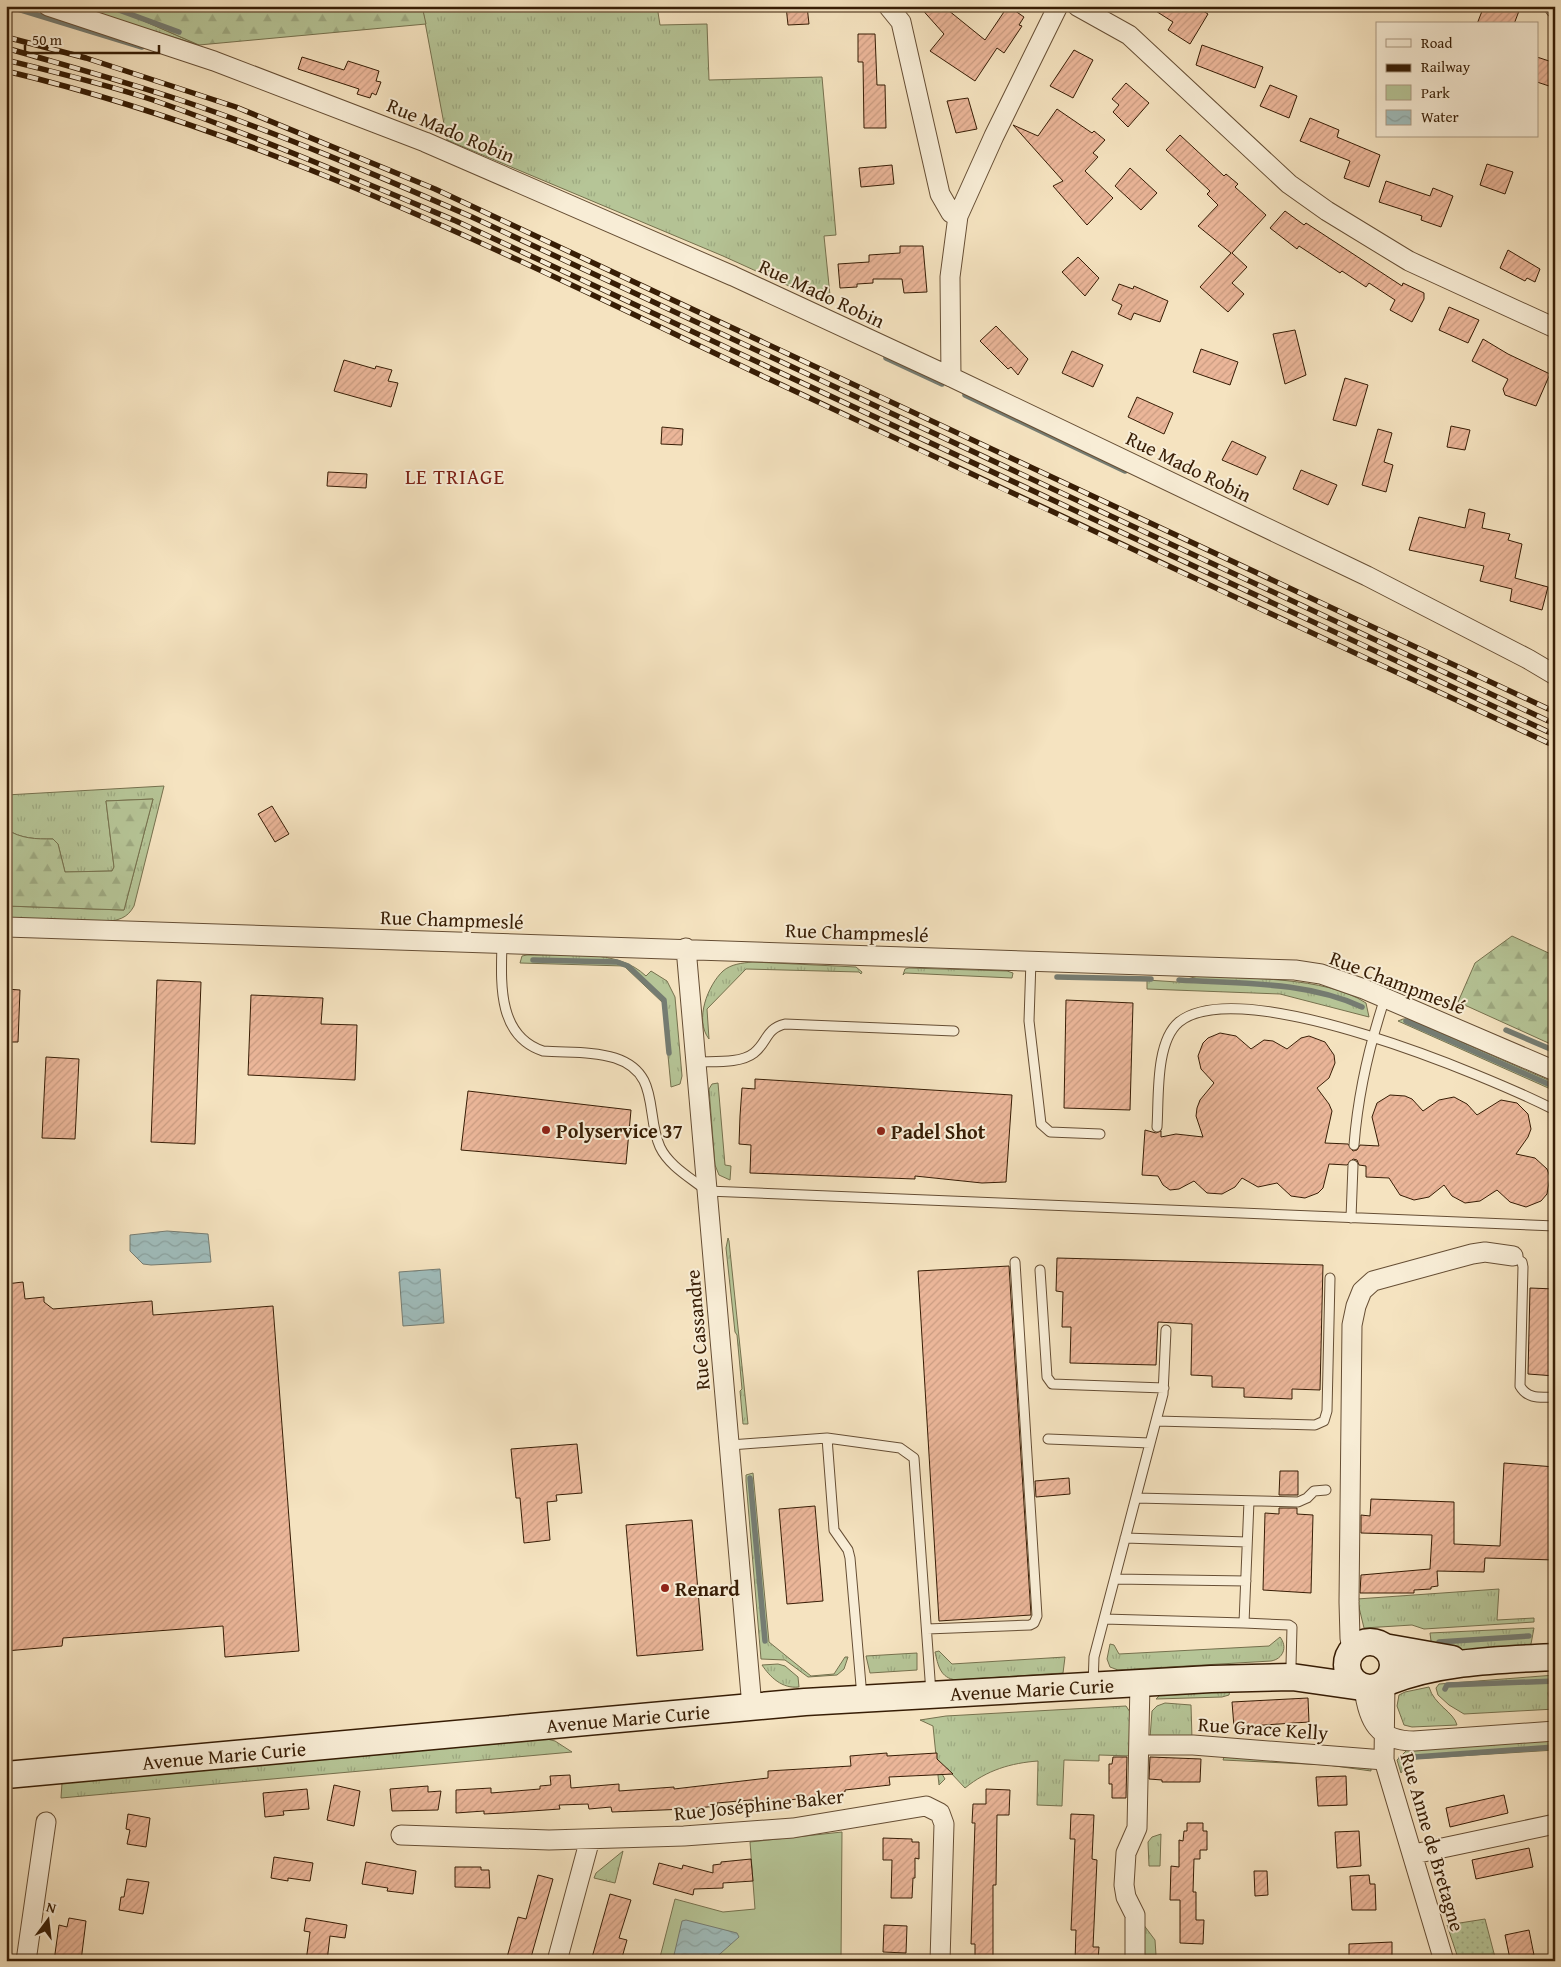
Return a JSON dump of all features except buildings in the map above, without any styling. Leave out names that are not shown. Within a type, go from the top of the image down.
[{"type":"main road","name":"Avenue Marie Curie","points":[[1211,1679],[1291,1665],[1329,1663],[1360,1644],[1470,1662]]},
{"type":"main road","points":[[1360,1644],[1393,1661],[1393,1672],[1375,1685],[1350,1676],[1347,1665],[1360,1644]]},
{"type":"main road","name":"Avenue Marie Curie","points":[[6,1776],[752,1706],[862,1698],[1211,1679],[1292,1677],[1375,1685],[1409,1674],[1470,1662],[1555,1657]]},
{"type":"street","name":"Rue Mado Robin","points":[[48,6],[214,61],[425,142],[733,276],[951,377],[1367,576],[1528,659],[1555,675]]},
{"type":"street","points":[[888,6],[901,22],[940,194],[951,213],[958,216]]},
{"type":"street","points":[[951,377],[950,277],[958,216],[994,136],[1058,6]]},
{"type":"street","points":[[1077,6],[1129,35],[1289,184],[1327,211],[1409,260],[1555,328]]},
{"type":"street","name":"Rue Champmeslé","points":[[6,927],[686,948],[1295,970],[1342,980],[1555,1071]]},
{"type":"street","name":"Rue Cassandre","points":[[686,948],[752,1706]]},
{"type":"street","points":[[1360,1644],[1352,1325],[1356,1306],[1362,1291],[1373,1281],[1391,1275],[1427,1268],[1472,1254],[1485,1252],[1513,1256]]},
{"type":"street","points":[[1134,1961],[1135,1916],[1126,1897],[1124,1885],[1126,1853],[1137,1828],[1140,1683]]},
{"type":"street","name":"Rue Anne de Bretagne","points":[[1375,1685],[1384,1735],[1384,1760],[1414,1854],[1444,1961]]},
{"type":"street","points":[[1384,1735],[1402,1741],[1414,1741],[1555,1731]]},
{"type":"street","name":"Rue Grace Kelly","points":[[1139,1745],[1193,1745],[1384,1760]]},
{"type":"street","name":"Rue Joséphine Baker","points":[[401,1835],[502,1840],[590,1840],[773,1830],[921,1806],[931,1807],[940,1813],[944,1824],[940,1961]]},
{"type":"street","points":[[26,1961],[46,1822]]},
{"type":"street","points":[[1414,1854],[1555,1824]]},
{"type":"street","points":[[557,1961],[590,1840]]},
{"type":"lane","points":[[502,943],[504,1004],[507,1016],[520,1037],[534,1048],[543,1051],[607,1056],[625,1062],[643,1079],[649,1091],[660,1147],[679,1170],[707,1190],[1555,1226]]},
{"type":"lane","points":[[1031,960],[1029,1021],[1041,1124],[1050,1132],[1100,1134]]},
{"type":"lane","points":[[1354,1145],[1358,1104],[1372,1038],[1385,998]]},
{"type":"lane","points":[[1157,1127],[1161,1068],[1165,1043],[1171,1031],[1188,1017],[1220,1009],[1262,1011],[1310,1019],[1452,1065],[1555,1110]]},
{"type":"lane","points":[[696,1062],[727,1061],[752,1054],[773,1028],[785,1024],[954,1031]]},
{"type":"lane","points":[[1351,1218],[1353,1165]]},
{"type":"lane","points":[[1513,1256],[1522,1262],[1523,1268],[1520,1386],[1524,1393],[1530,1397],[1555,1397]]},
{"type":"lane","points":[[927,1629],[1030,1625],[1034,1623],[1037,1616],[1015,1262]]},
{"type":"lane","points":[[1040,1270],[1047,1377],[1052,1384],[1164,1388]]},
{"type":"lane","points":[[1156,1421],[1314,1426],[1324,1421],[1327,1411],[1330,1278]]},
{"type":"lane","points":[[1093,1685],[1094,1657],[1164,1388],[1166,1330]]},
{"type":"lane","points":[[730,1445],[826,1438],[900,1448],[914,1458],[931,1694]]},
{"type":"lane","points":[[826,1438],[834,1530],[848,1550],[850,1558],[862,1698]]},
{"type":"lane","points":[[1048,1439],[1150,1443]]},
{"type":"lane","points":[[1136,1498],[1298,1502],[1307,1498],[1314,1491],[1326,1490]]},
{"type":"lane","points":[[1244,1623],[1249,1501]]},
{"type":"lane","points":[[1125,1538],[1247,1542]]},
{"type":"lane","points":[[1115,1579],[1246,1581]]},
{"type":"lane","points":[[1104,1619],[1289,1624],[1292,1627],[1291,1665]]},
{"type":"green space","points":[[72,6],[126,6],[121,11],[199,45]]},
{"type":"green space","points":[[126,6],[422,6],[426,24],[199,45],[121,11]]},
{"type":"green space","points":[[422,6],[657,6],[660,25],[707,24],[709,80],[822,77],[836,235],[824,236],[831,305],[723,256],[447,140]]},
{"type":"green space","points":[[164,786],[134,906],[128,914],[105,922],[6,918],[6,906],[124,910],[153,799],[106,801],[114,867],[112,871],[65,872],[58,844],[53,839],[23,837],[6,829],[6,795]]},
{"type":"green space","points":[[153,799],[124,910],[6,906],[6,829],[23,837],[53,839],[58,844],[65,872],[112,871],[114,867],[106,801]]},
{"type":"green space","points":[[1512,936],[1555,956],[1555,1046],[1458,1002],[1475,963]]},
{"type":"green space","points":[[590,955],[606,957],[634,967],[646,976],[651,971],[667,981],[675,997],[682,1076],[680,1084],[671,1087],[663,1003],[624,966],[520,963],[522,956]]},
{"type":"green space","points":[[753,962],[856,967],[862,972],[861,974],[859,972],[746,969],[707,1009],[709,1039],[705,1031],[703,1013],[712,985],[717,977],[726,969],[737,964]]},
{"type":"green space","points":[[905,969],[1007,971],[1013,973],[1012,978],[905,973],[903,975]]},
{"type":"green space","points":[[1198,976],[1285,980],[1329,988],[1349,994],[1366,1003],[1369,1017],[1280,994],[1147,989],[1147,980],[1177,982]]},
{"type":"green space","points":[[1408,1019],[1555,1083],[1555,1091],[1398,1021]]},
{"type":"green space","points":[[718,1083],[725,1165],[731,1166],[730,1180],[719,1175],[715,1165],[709,1089],[712,1084]]},
{"type":"green space","points":[[728,1238],[748,1424],[743,1424],[737,1335],[735,1332],[726,1248]]},
{"type":"green space","points":[[753,1473],[769,1642],[811,1676],[834,1674],[845,1657],[848,1657],[844,1669],[837,1675],[808,1677],[785,1660],[761,1659],[746,1481],[746,1475]]},
{"type":"green space","points":[[1499,1589],[1497,1620],[1534,1618],[1534,1622],[1424,1629],[1412,1625],[1364,1628],[1357,1599]]},
{"type":"green space","points":[[1534,1628],[1531,1644],[1521,1648],[1452,1651],[1432,1649],[1430,1633]]},
{"type":"green space","points":[[1280,1637],[1284,1645],[1283,1652],[1279,1658],[1271,1661],[1118,1670],[1110,1667],[1107,1659],[1110,1644],[1114,1645],[1119,1654],[1269,1646]]},
{"type":"green space","points":[[939,1651],[952,1664],[1065,1657],[1063,1673],[956,1680],[943,1674],[937,1662],[935,1652]]},
{"type":"green space","points":[[917,1653],[917,1670],[870,1673],[866,1656]]},
{"type":"green space","points":[[778,1664],[785,1666],[798,1677],[799,1687],[782,1684],[769,1674],[762,1665]]},
{"type":"green space","points":[[1555,1675],[1555,1709],[1464,1714],[1449,1705],[1438,1695],[1436,1688],[1439,1684]]},
{"type":"green space","points":[[1429,1687],[1435,1699],[1452,1716],[1457,1725],[1412,1727],[1404,1725],[1397,1706],[1399,1695]]},
{"type":"green space","points":[[1230,1690],[1229,1695],[1222,1697],[1156,1699],[1160,1695]]},
{"type":"green space","points":[[1165,1703],[1191,1705],[1192,1739],[1150,1738],[1152,1711],[1157,1706]]},
{"type":"green space","points":[[1126,1706],[1132,1715],[1132,1756],[1099,1755],[1099,1761],[1064,1760],[1062,1806],[1037,1805],[1038,1761],[1000,1768],[982,1776],[965,1788],[951,1773],[942,1774],[945,1779],[939,1785],[933,1726],[920,1720],[946,1716]]},
{"type":"green space","points":[[547,1739],[555,1741],[572,1752],[61,1798],[62,1783]]},
{"type":"green space","points":[[1555,1740],[1555,1750],[1411,1759],[1401,1773],[1397,1760],[1408,1749]]},
{"type":"green space","points":[[1225,1754],[1371,1765],[1371,1771],[1328,1765],[1223,1760]]},
{"type":"green space","points":[[842,1832],[841,1961],[659,1961],[675,1899],[723,1912],[755,1909],[750,1842]]},
{"type":"green space","points":[[1161,1834],[1160,1866],[1149,1866],[1148,1842],[1152,1837]]},
{"type":"green space","points":[[623,1851],[615,1883],[594,1878],[596,1873]]},
{"type":"green space","points":[[1485,1919],[1496,1961],[1459,1961],[1447,1925]]},
{"type":"green space","points":[[1143,1924],[1155,1940],[1156,1955],[1143,1955]]},
{"type":"water","points":[[167,1231],[208,1234],[211,1262],[143,1264],[130,1251],[130,1235]]},
{"type":"water","points":[[440,1269],[444,1323],[403,1326],[399,1272]]},
{"type":"water","points":[[686,1920],[737,1933],[739,1937],[712,1961],[688,1961],[676,1958],[674,1955],[682,1921]]},
{"type":"waterway","points":[[8,6],[142,47]]},
{"type":"waterway","points":[[108,6],[179,32]]},
{"type":"waterway","points":[[886,358],[942,384]]},
{"type":"waterway","points":[[965,395],[1125,471]]},
{"type":"waterway","points":[[533,960],[617,962],[628,966],[664,1000],[669,1053]]},
{"type":"waterway","points":[[1057,977],[1151,979]]},
{"type":"waterway","points":[[1179,980],[1249,983],[1295,988],[1318,992],[1362,1007]]},
{"type":"waterway","points":[[1406,1021],[1555,1087]]},
{"type":"waterway","points":[[1506,1030],[1555,1051]]},
{"type":"waterway","points":[[750,1478],[765,1641]]},
{"type":"waterway","points":[[1439,1642],[1529,1636]]},
{"type":"waterway","points":[[1445,1689],[1447,1685],[1555,1681]]},
{"type":"waterway","points":[[1401,1758],[1555,1747]]},
{"type":"railway","points":[[6,37],[86,58],[236,107],[435,189],[1555,712]]},
{"type":"railway","points":[[6,48],[137,86],[254,126],[436,201],[1555,724]]},
{"type":"railway","points":[[6,60],[98,83],[153,100],[267,143],[456,221],[1555,735]]},
{"type":"railway","points":[[6,71],[106,98],[204,130],[300,166],[395,205],[490,247],[1555,746]]},
{"type":"place","name":"Polyservice 37","points":[[546,1130]]},
{"type":"place","name":"Padel Shot","points":[[881,1131]]},
{"type":"place","name":"Renard","points":[[665,1588]]},
{"type":"district","name":"LE TRIAGE","points":[[455,476]]}]
